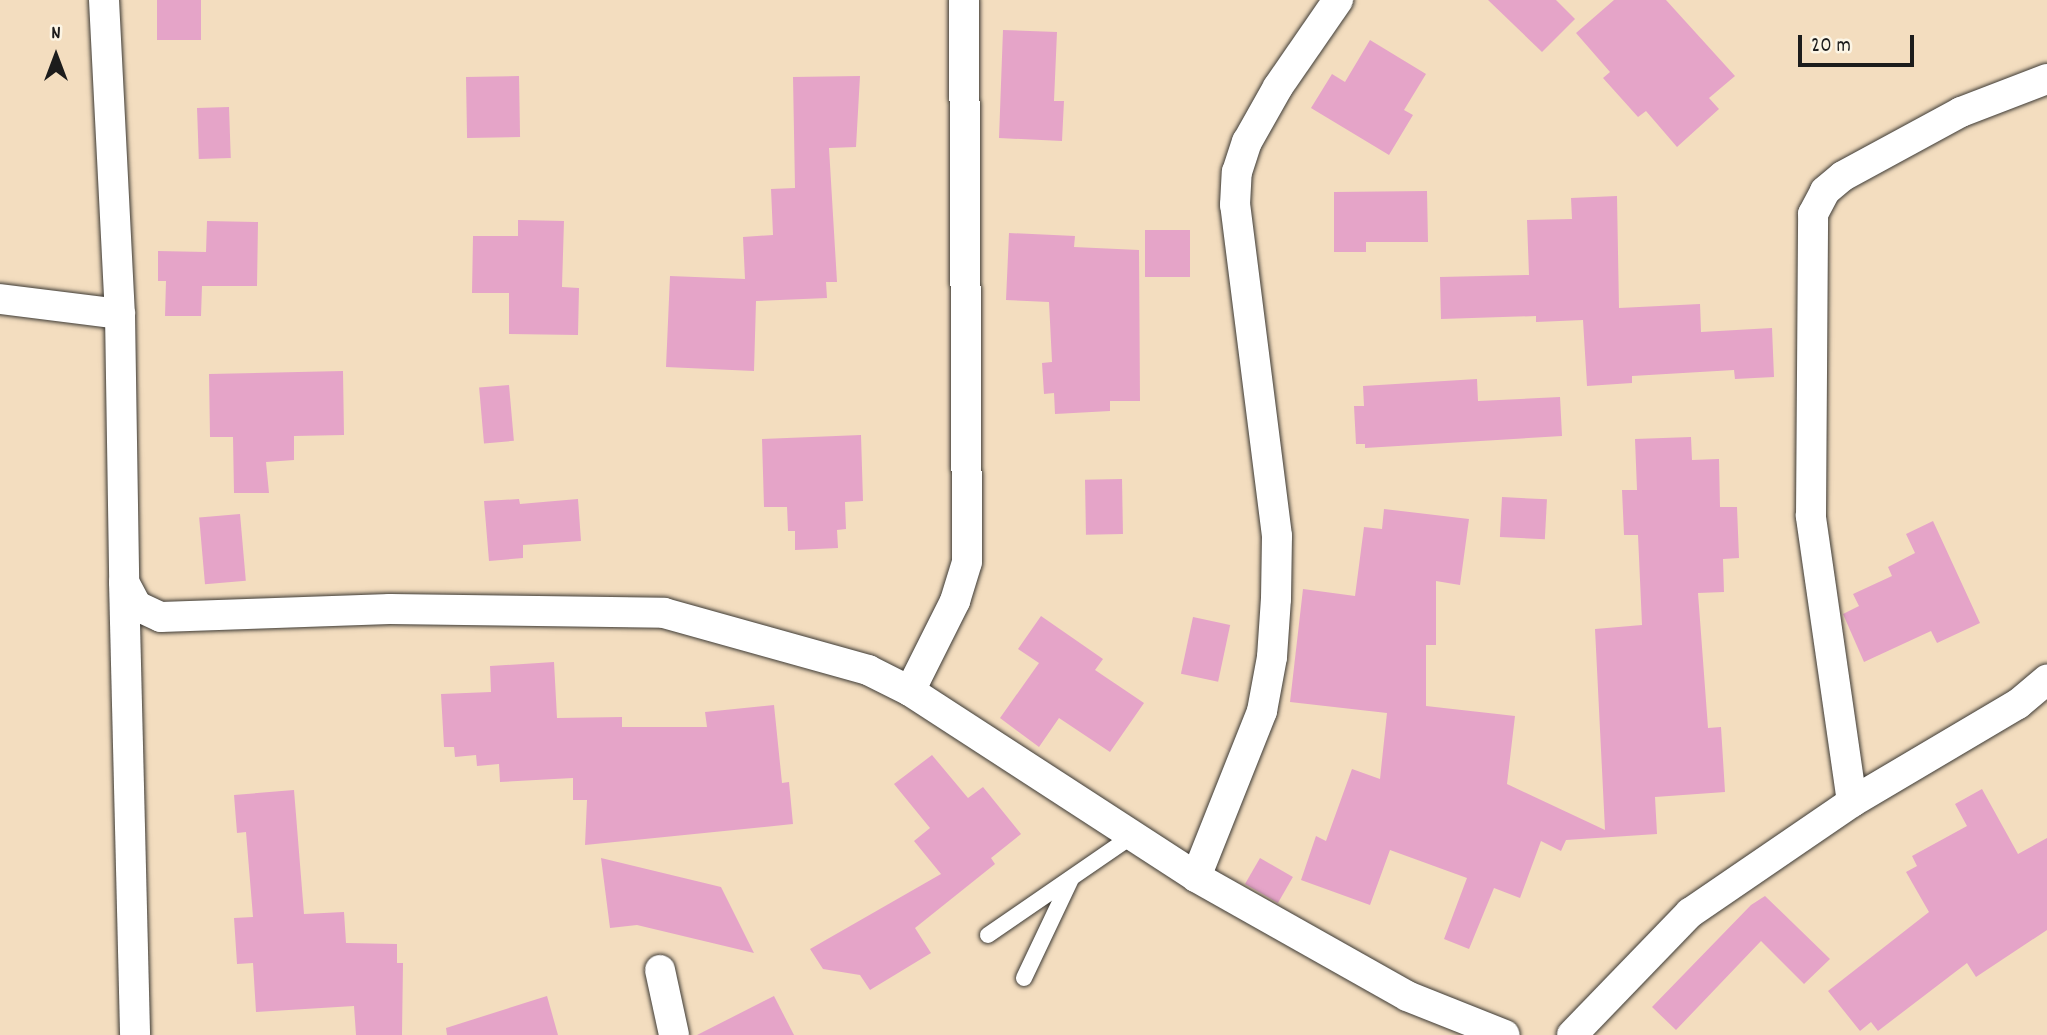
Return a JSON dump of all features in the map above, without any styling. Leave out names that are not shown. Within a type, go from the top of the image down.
[{"type":"street","points":[[104,0],[120,314],[135,1035]]},
{"type":"street","points":[[910,691],[955,601],[967,562],[964,0]]},
{"type":"street","points":[[1196,877],[1262,711],[1272,657],[1276,599],[1277,536],[1236,205],[1237,172],[1247,142],[1278,87],[1338,0]]},
{"type":"street","points":[[1852,802],[1811,516],[1813,214],[1825,191],[1843,176],[1961,112],[2047,79]]},
{"type":"street","points":[[0,299],[120,314]]},
{"type":"street","points":[[124,582],[137,606],[161,617],[390,609],[664,613],[868,670],[910,691],[1196,877],[1407,996],[1505,1035]]},
{"type":"street","points":[[1572,1035],[1690,913],[1852,802],[2018,704],[2047,680]]},
{"type":"street","points":[[660,970],[674,1035]]},
{"type":"lane","points":[[988,935],[1132,836]]},
{"type":"lane","points":[[1024,978],[1072,877]]},
{"type":"building","points":[[157,0],[201,0],[201,40],[157,40]]},
{"type":"building","points":[[1488,0],[1556,0],[1575,19],[1542,52]]},
{"type":"building","points":[[1614,0],[1666,0],[1735,76],[1709,98],[1719,109],[1677,147],[1646,111],[1638,117],[1603,78],[1610,72],[1576,33]]},
{"type":"building","points":[[1003,30],[1057,32],[1054,101],[1064,101],[1062,141],[999,138]]},
{"type":"building","points":[[1370,40],[1426,74],[1404,110],[1413,115],[1389,155],[1311,108],[1332,74],[1345,82]]},
{"type":"building","points":[[519,76],[520,137],[467,138],[466,77]]},
{"type":"building","points":[[860,76],[856,147],[829,148],[837,282],[826,282],[827,298],[756,301],[754,371],[666,367],[670,276],[745,279],[743,237],[773,235],[771,189],[795,188],[793,77]]},
{"type":"building","points":[[229,107],[231,158],[199,159],[197,108]]},
{"type":"building","points":[[1427,191],[1428,242],[1366,242],[1366,252],[1334,252],[1334,192]]},
{"type":"building","points":[[1617,196],[1619,308],[1700,304],[1701,332],[1772,328],[1774,377],[1735,379],[1734,370],[1632,376],[1632,383],[1587,386],[1583,320],[1536,322],[1536,316],[1441,319],[1440,277],[1529,275],[1527,220],[1572,219],[1571,198]]},
{"type":"building","points":[[518,220],[564,221],[562,287],[579,288],[578,335],[509,334],[509,293],[472,293],[473,236],[518,236]]},
{"type":"building","points":[[207,221],[258,222],[257,286],[202,286],[201,316],[165,316],[166,281],[158,281],[158,251],[206,252]]},
{"type":"building","points":[[1145,230],[1190,230],[1190,277],[1145,277]]},
{"type":"building","points":[[1009,233],[1075,236],[1074,247],[1139,250],[1140,401],[1110,401],[1110,411],[1055,414],[1054,393],[1044,394],[1042,363],[1052,362],[1049,302],[1006,300]]},
{"type":"building","points":[[343,371],[344,435],[294,436],[294,460],[266,462],[269,493],[234,493],[233,437],[210,437],[209,374]]},
{"type":"building","points":[[1477,379],[1478,401],[1560,397],[1562,436],[1365,448],[1365,444],[1356,444],[1354,406],[1364,406],[1363,386]]},
{"type":"building","points":[[509,385],[514,441],[484,443],[479,388]]},
{"type":"building","points":[[861,435],[863,501],[845,502],[846,529],[837,530],[838,548],[795,550],[795,531],[788,531],[787,507],[764,507],[762,439]]},
{"type":"building","points":[[1691,437],[1692,460],[1719,459],[1720,507],[1737,507],[1739,558],[1723,559],[1724,592],[1698,593],[1708,728],[1721,727],[1725,792],[1655,797],[1657,834],[1566,840],[1561,851],[1541,841],[1520,898],[1494,888],[1469,949],[1444,939],[1467,878],[1390,850],[1370,905],[1301,880],[1316,836],[1326,841],[1352,769],[1380,779],[1387,713],[1290,702],[1303,589],[1355,596],[1364,527],[1382,529],[1384,509],[1469,519],[1460,585],[1436,581],[1436,645],[1426,645],[1426,706],[1515,716],[1507,784],[1605,830],[1595,629],[1642,625],[1638,535],[1624,535],[1622,490],[1637,490],[1635,439]]},
{"type":"building","points":[[1122,479],[1123,534],[1086,535],[1085,480]]},
{"type":"building","points":[[1502,497],[1547,499],[1545,539],[1500,537]]},
{"type":"building","points":[[519,499],[520,504],[578,499],[581,541],[523,545],[523,558],[489,561],[484,501]]},
{"type":"building","points":[[240,514],[246,581],[205,584],[199,518]]},
{"type":"building","points":[[1933,521],[1980,623],[1937,643],[1931,631],[1864,662],[1843,614],[1859,606],[1853,594],[1892,576],[1888,567],[1915,553],[1906,534]]},
{"type":"building","points":[[1041,616],[1103,659],[1095,670],[1144,703],[1110,752],[1059,718],[1039,747],[1000,718],[1039,663],[1018,649]]},
{"type":"building","points":[[1193,617],[1230,625],[1218,682],[1181,674]]},
{"type":"building","points":[[554,662],[557,718],[622,717],[622,727],[707,727],[705,712],[774,705],[782,783],[789,782],[793,824],[585,845],[587,800],[573,800],[573,778],[500,782],[499,764],[477,766],[476,755],[455,757],[454,747],[444,747],[441,694],[491,692],[490,666]]},
{"type":"building","points":[[932,755],[968,798],[983,787],[1021,834],[991,858],[995,864],[915,928],[931,953],[870,990],[860,975],[823,969],[810,949],[941,874],[914,841],[930,828],[894,784]]},
{"type":"building","points":[[1982,789],[2018,854],[2047,838],[2047,930],[1976,977],[1967,963],[1878,1031],[1871,1022],[1860,1031],[1828,991],[1929,912],[1906,872],[1917,866],[1912,856],[1967,826],[1955,804]]},
{"type":"building","points":[[294,790],[304,914],[344,912],[346,943],[397,944],[397,963],[403,963],[402,1035],[356,1035],[354,1006],[256,1012],[253,963],[237,964],[234,918],[253,917],[246,832],[237,833],[234,795]]},
{"type":"building","points":[[601,858],[721,887],[754,953],[637,925],[610,928]]},
{"type":"building","points":[[1260,858],[1293,877],[1278,903],[1245,884]]},
{"type":"building","points":[[1765,896],[1830,959],[1804,984],[1761,941],[1676,1030],[1652,1007],[1751,905]]},
{"type":"building","points":[[547,996],[558,1035],[447,1035],[446,1028]]},
{"type":"building","points":[[774,996],[794,1035],[697,1035]]}]
